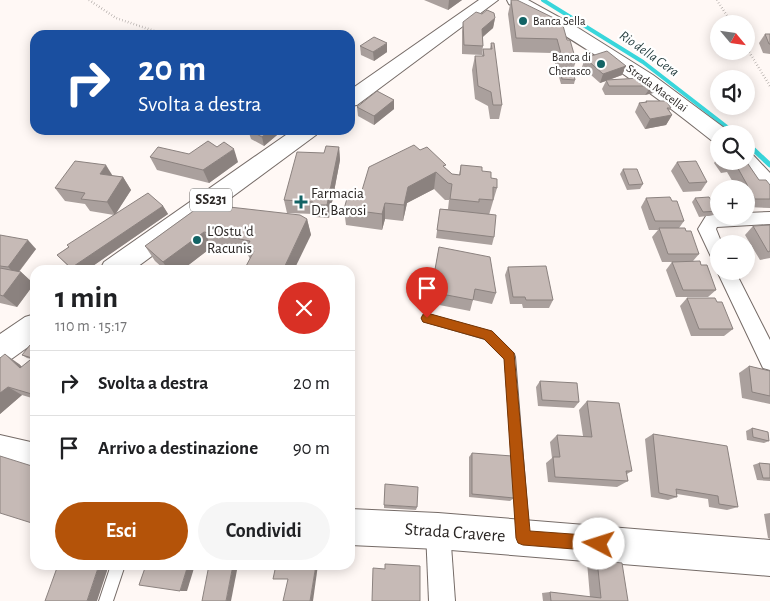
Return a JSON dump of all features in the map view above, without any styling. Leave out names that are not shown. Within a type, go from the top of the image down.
[{"type":"street","points":[[355,96],[490,0]]},
{"type":"street","name":"Strada Macellai","points":[[515,0],[578,34],[641,75],[710,129]]},
{"type":"street","name":"SS231","points":[[120,265],[301,135]]},
{"type":"street","points":[[754,170],[770,187]]},
{"type":"street","points":[[710,237],[706,229],[712,221],[770,218]]},
{"type":"street","points":[[730,280],[770,360]]},
{"type":"street","points":[[0,351],[30,330]]},
{"type":"street","points":[[0,450],[30,459]]},
{"type":"street","name":"Strada Cravere","points":[[355,527],[438,530],[770,558]]},
{"type":"street","points":[[438,530],[442,601]]},
{"type":"lane","points":[[427,318],[488,335],[510,357],[523,538]]},
{"type":"lane","points":[[106,601],[116,570]]},
{"type":"path","points":[[89,0],[116,18],[151,30]]},
{"type":"path","points":[[717,0],[726,15]]},
{"type":"path","points":[[754,60],[770,86]]},
{"type":"building","points":[[511,0],[517,0],[562,22],[576,61],[563,61],[557,39],[516,38]]},
{"type":"building","points":[[487,10],[494,13],[495,18],[482,29],[483,46],[464,45],[463,22],[476,12],[482,14]]},
{"type":"building","points":[[765,34],[770,34],[770,44],[769,44]]},
{"type":"building","points":[[374,37],[387,43],[373,52],[360,46]]},
{"type":"building","points":[[491,43],[494,43],[502,105],[493,105],[491,92],[478,86],[475,56],[484,56],[483,49],[492,49]]},
{"type":"building","points":[[607,51],[626,66],[603,74],[585,58]]},
{"type":"building","points":[[560,70],[573,70],[575,80],[562,79]]},
{"type":"building","points":[[641,78],[650,86],[609,86],[606,80]]},
{"type":"building","points":[[647,83],[656,88],[648,91],[650,86]]},
{"type":"building","points":[[377,91],[394,100],[374,116],[357,107]]},
{"type":"building","points":[[666,101],[671,108],[667,108],[672,115],[650,119],[639,103]]},
{"type":"building","points":[[208,141],[217,147],[224,142],[234,149],[203,170],[150,157],[158,147],[189,154]]},
{"type":"building","points":[[414,145],[420,150],[427,147],[446,165],[443,166],[452,174],[460,175],[461,165],[482,167],[482,171],[491,172],[491,178],[497,179],[497,188],[493,187],[493,200],[479,199],[479,202],[450,199],[452,184],[448,183],[436,172],[408,187],[404,205],[385,203],[382,214],[344,209],[348,195],[360,197],[369,167]]},
{"type":"building","points":[[326,146],[339,147],[327,205],[313,205],[313,202],[284,200],[297,152],[324,153]]},
{"type":"building","points":[[75,161],[106,165],[100,174],[123,177],[107,202],[81,199],[85,193],[55,188]]},
{"type":"building","points":[[696,161],[707,182],[689,183],[677,162]]},
{"type":"building","points":[[623,169],[637,169],[643,184],[629,185]]},
{"type":"building","points":[[739,170],[752,170],[759,180],[766,180],[770,185],[770,199],[755,199],[755,180],[744,180]]},
{"type":"building","points":[[148,193],[163,206],[75,265],[68,265],[57,255],[69,247],[67,245]]},
{"type":"building","points":[[670,197],[672,201],[677,201],[684,221],[655,221],[646,198]]},
{"type":"building","points":[[709,197],[710,212],[703,212],[695,198]]},
{"type":"building","points":[[203,204],[300,215],[307,219],[285,265],[247,265],[254,251],[246,249],[250,241],[204,232],[163,262],[145,246]]},
{"type":"building","points":[[440,209],[496,215],[494,237],[437,230]]},
{"type":"building","points":[[770,225],[770,251],[768,252],[753,226]]},
{"type":"building","points":[[659,228],[685,228],[686,231],[691,231],[699,254],[668,254]]},
{"type":"building","points":[[0,235],[28,240],[8,267],[0,266]]},
{"type":"building","points":[[439,247],[490,257],[496,293],[475,289],[473,300],[431,292]]},
{"type":"building","points":[[700,261],[701,265],[707,265],[710,280],[712,280],[716,290],[683,290],[672,262]]},
{"type":"building","points":[[546,266],[553,300],[526,300],[525,297],[513,297],[508,267]]},
{"type":"building","points":[[0,268],[21,272],[3,296],[0,295]]},
{"type":"building","points":[[687,298],[715,298],[717,302],[722,302],[733,329],[699,329]]},
{"type":"building","points":[[30,345],[30,357],[22,355]]},
{"type":"building","points":[[5,354],[20,368],[30,360],[30,394],[8,387],[0,393],[0,358]]},
{"type":"building","points":[[749,366],[770,371],[770,396],[752,392]]},
{"type":"building","points":[[540,381],[577,383],[579,402],[542,400]]},
{"type":"building","points":[[587,401],[619,403],[632,471],[626,471],[628,481],[555,477],[553,457],[560,457],[557,435],[592,437]]},
{"type":"building","points":[[752,428],[768,432],[769,441],[753,437]]},
{"type":"building","points":[[653,434],[727,446],[738,507],[719,504],[718,496],[676,489],[677,497],[659,493]]},
{"type":"building","points":[[472,453],[512,456],[514,498],[472,494]]},
{"type":"building","points":[[0,456],[30,465],[30,522],[0,513]]},
{"type":"building","points":[[759,463],[770,464],[770,478],[763,478]]},
{"type":"building","points":[[385,484],[418,487],[417,507],[384,505]]},
{"type":"building","points":[[597,560],[622,563],[628,601],[551,601],[550,592],[601,598]]},
{"type":"building","points":[[385,564],[420,566],[420,601],[372,601],[373,568],[385,569]]},
{"type":"building","points":[[56,570],[97,570],[87,601],[45,601]]},
{"type":"building","points":[[144,570],[186,570],[180,591],[139,585]]},
{"type":"building","points":[[208,570],[232,570],[226,601],[202,601]]},
{"type":"building","points":[[275,570],[315,570],[310,601],[283,601],[288,579],[273,579]]},
{"type":"waterway","name":"Rio della Gera","points":[[543,0],[643,62],[724,125]]},
{"type":"waterway","name":"Rio della Gera","points":[[755,151],[770,165]]},
{"type":"place","name":"Banca Sella","points":[[523,21]]},
{"type":"place","name":"Banca di Cherasco","points":[[601,64]]},
{"type":"place","name":"Farmacia Dr. Barosi","points":[[301,202]]},
{"type":"place","name":"L'Ostu 'd Racunis","points":[[197,240]]},
{"type":"route","points":[[427,318],[488,335],[510,357],[523,538],[599,544]]}]
